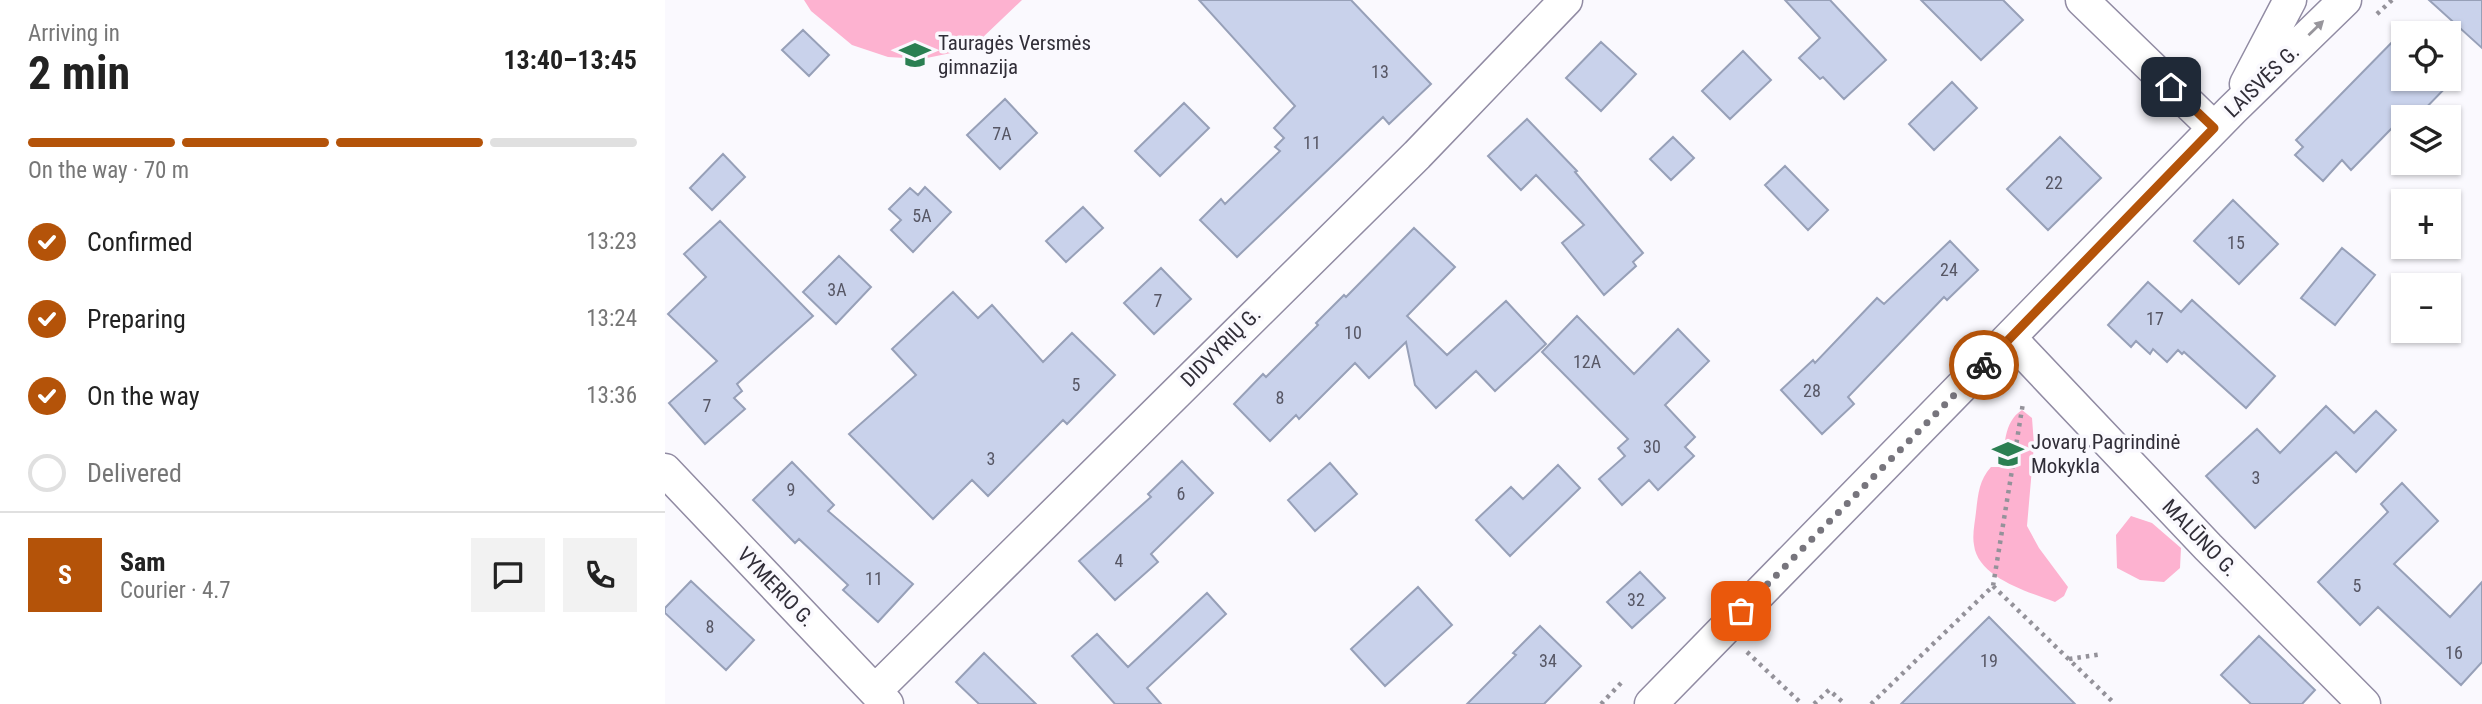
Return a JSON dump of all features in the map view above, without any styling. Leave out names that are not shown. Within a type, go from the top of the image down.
[{"type":"street","name":"DIDVYRIŲ G.","points":[[881,698],[1417,155],[1566,0]]},
{"type":"street","points":[[2082,0],[2223,119],[2290,0]]},
{"type":"street","name":"LAISVĖS G.","points":[[1651,704],[2020,350],[2223,119],[2345,0]]},
{"type":"street","name":"MALŪNO G.","points":[[2020,350],[2208,547],[2364,704]]},
{"type":"street","name":"VYMERIO G.","points":[[665,471],[881,698]]},
{"type":"path","points":[[1871,704],[1993,586],[2020,350]]},
{"type":"path","points":[[1993,586],[2115,704]]},
{"type":"path","points":[[1747,652],[1802,704]]},
{"type":"path","points":[[2068,659],[2102,654]]},
{"type":"path","points":[[1814,704],[1829,690],[1845,704]]},
{"type":"shaded area","name":"Tauragės Versmės gimnazija","points":[[804,0],[1022,0],[980,40],[951,53],[922,59],[888,57],[852,45],[811,11]]},
{"type":"shaded area","points":[[2022,410],[2032,418],[2034,445],[2027,526],[2039,548],[2068,587],[2064,596],[2055,602],[1995,575],[1978,557],[1974,545],[1978,494],[1982,482],[1991,467],[2002,467],[2008,428]]},
{"type":"shaded area","points":[[2131,516],[2152,523],[2181,548],[2180,568],[2164,582],[2140,580],[2117,568],[2116,535]]},
{"type":"building","points":[[1199,0],[1351,0],[1431,84],[1389,124],[1383,117],[1237,257],[1200,220],[1221,199],[1225,204],[1280,151],[1275,147],[1284,138],[1274,128],[1295,106]]},
{"type":"building","points":[[1785,0],[1830,0],[1886,60],[1844,99],[1823,77],[1820,79],[1799,58],[1820,38]]},
{"type":"building","points":[[1921,0],[2003,0],[2023,20],[1981,60]]},
{"type":"building","points":[[2429,0],[2482,0],[2482,48],[2461,29],[2461,21],[2452,21]]},
{"type":"building","points":[[803,30],[829,55],[809,76],[782,50]]},
{"type":"building","points":[[1601,42],[1636,74],[1601,111],[1566,78]]},
{"type":"building","points":[[2391,43],[2391,91],[2442,91],[2429,105],[2391,105],[2391,129],[2351,170],[2342,160],[2323,181],[2295,155],[2303,147],[2296,140]]},
{"type":"building","points":[[1743,51],[1771,80],[1730,119],[1702,91]]},
{"type":"building","points":[[1952,82],[1977,108],[1934,150],[1909,124]]},
{"type":"building","points":[[1005,99],[1037,133],[1000,169],[967,135]]},
{"type":"building","points":[[1184,103],[1209,128],[1160,176],[1135,151]]},
{"type":"building","points":[[1527,119],[1577,171],[1575,172],[1643,253],[1633,262],[1636,266],[1604,295],[1562,243],[1584,225],[1536,175],[1521,190],[1488,156]]},
{"type":"building","points":[[1673,137],[1694,158],[1671,180],[1650,159]]},
{"type":"building","points":[[2060,137],[2101,178],[2048,230],[2007,189]]},
{"type":"building","points":[[723,154],[745,177],[712,210],[690,188]]},
{"type":"building","points":[[1785,166],[1828,210],[1808,230],[1765,185]]},
{"type":"building","points":[[925,187],[951,212],[913,252],[891,230],[901,220],[889,209],[910,188],[918,195]]},
{"type":"building","points":[[2233,200],[2278,244],[2239,284],[2194,241]]},
{"type":"building","points":[[1083,207],[1103,228],[1066,262],[1046,241]]},
{"type":"building","points":[[720,221],[813,316],[737,384],[742,391],[734,398],[745,409],[705,444],[669,403],[717,361],[668,314],[706,277],[684,254]]},
{"type":"building","points":[[1414,228],[1455,267],[1407,316],[1447,355],[1506,301],[1546,344],[1495,391],[1476,371],[1436,408],[1415,385],[1406,342],[1369,378],[1355,363],[1299,419],[1296,415],[1270,441],[1234,404],[1263,374],[1266,377],[1318,325],[1316,323],[1344,295],[1346,297]]},
{"type":"building","points":[[1950,241],[1978,270],[1947,300],[1944,297],[1848,397],[1854,404],[1822,434],[1781,390],[1813,360],[1815,363],[1877,298],[1884,304]]},
{"type":"building","points":[[2342,248],[2375,275],[2335,325],[2301,298]]},
{"type":"building","points":[[839,256],[871,287],[836,324],[803,292]]},
{"type":"building","points":[[1161,268],[1191,299],[1154,334],[1124,303]]},
{"type":"building","points":[[2148,282],[2181,312],[2192,300],[2275,376],[2246,408],[2184,352],[2182,354],[2178,350],[2167,362],[2153,349],[2150,354],[2136,341],[2131,347],[2108,325]]},
{"type":"building","points":[[953,292],[978,318],[992,305],[1043,362],[1072,333],[1115,375],[1067,424],[1063,420],[988,496],[972,480],[933,519],[849,434],[916,375],[892,349]]},
{"type":"building","points":[[1577,316],[1634,374],[1678,329],[1709,361],[1665,405],[1695,437],[1685,447],[1694,456],[1658,490],[1649,480],[1622,505],[1599,479],[1625,456],[1618,448],[1628,439],[1542,352]]},
{"type":"building","points":[[2326,406],[2354,433],[2376,411],[2396,430],[2356,472],[2336,452],[2255,528],[2206,476],[2257,429],[2280,453]]},
{"type":"building","points":[[1182,461],[1213,493],[1151,554],[1158,562],[1115,600],[1079,561],[1151,497],[1148,494]]},
{"type":"building","points":[[792,462],[834,505],[828,511],[913,584],[878,622],[843,590],[848,585],[799,539],[795,543],[753,500]]},
{"type":"building","points":[[1330,463],[1357,494],[1315,531],[1288,500]]},
{"type":"building","points":[[1558,465],[1580,488],[1510,556],[1476,520],[1511,487],[1523,499]]},
{"type":"building","points":[[2402,483],[2438,521],[2394,564],[2450,617],[2482,582],[2482,662],[2461,685],[2378,607],[2360,625],[2318,582],[2388,512],[2381,504]]},
{"type":"building","points":[[1640,572],[1665,598],[1632,628],[1607,602]]},
{"type":"building","points":[[691,581],[754,640],[726,670],[665,613],[665,608]]},
{"type":"building","points":[[1418,587],[1452,625],[1385,686],[1351,649]]},
{"type":"building","points":[[1207,593],[1226,614],[1147,688],[1161,704],[1115,704],[1072,656],[1097,634],[1128,667]]},
{"type":"building","points":[[1989,617],[2075,704],[1901,704]]},
{"type":"building","points":[[1540,626],[1581,666],[1544,704],[1467,704],[1516,655],[1513,653]]},
{"type":"building","points":[[2259,636],[2315,690],[2302,704],[2251,704],[2221,675]]},
{"type":"building","points":[[984,653],[1036,704],[979,704],[956,682]]},
{"type":"way so far","points":[[1741,611],[1984,365]]},
{"type":"place","name":"Tauragės Versmės gimnazija","points":[[915,55]]},
{"type":"place","name":"Jovarų Pagrindinė Mokykla","points":[[2008,454]]},
{"type":"route","points":[[1984,365],[2214,128],[2171,87]]}]
